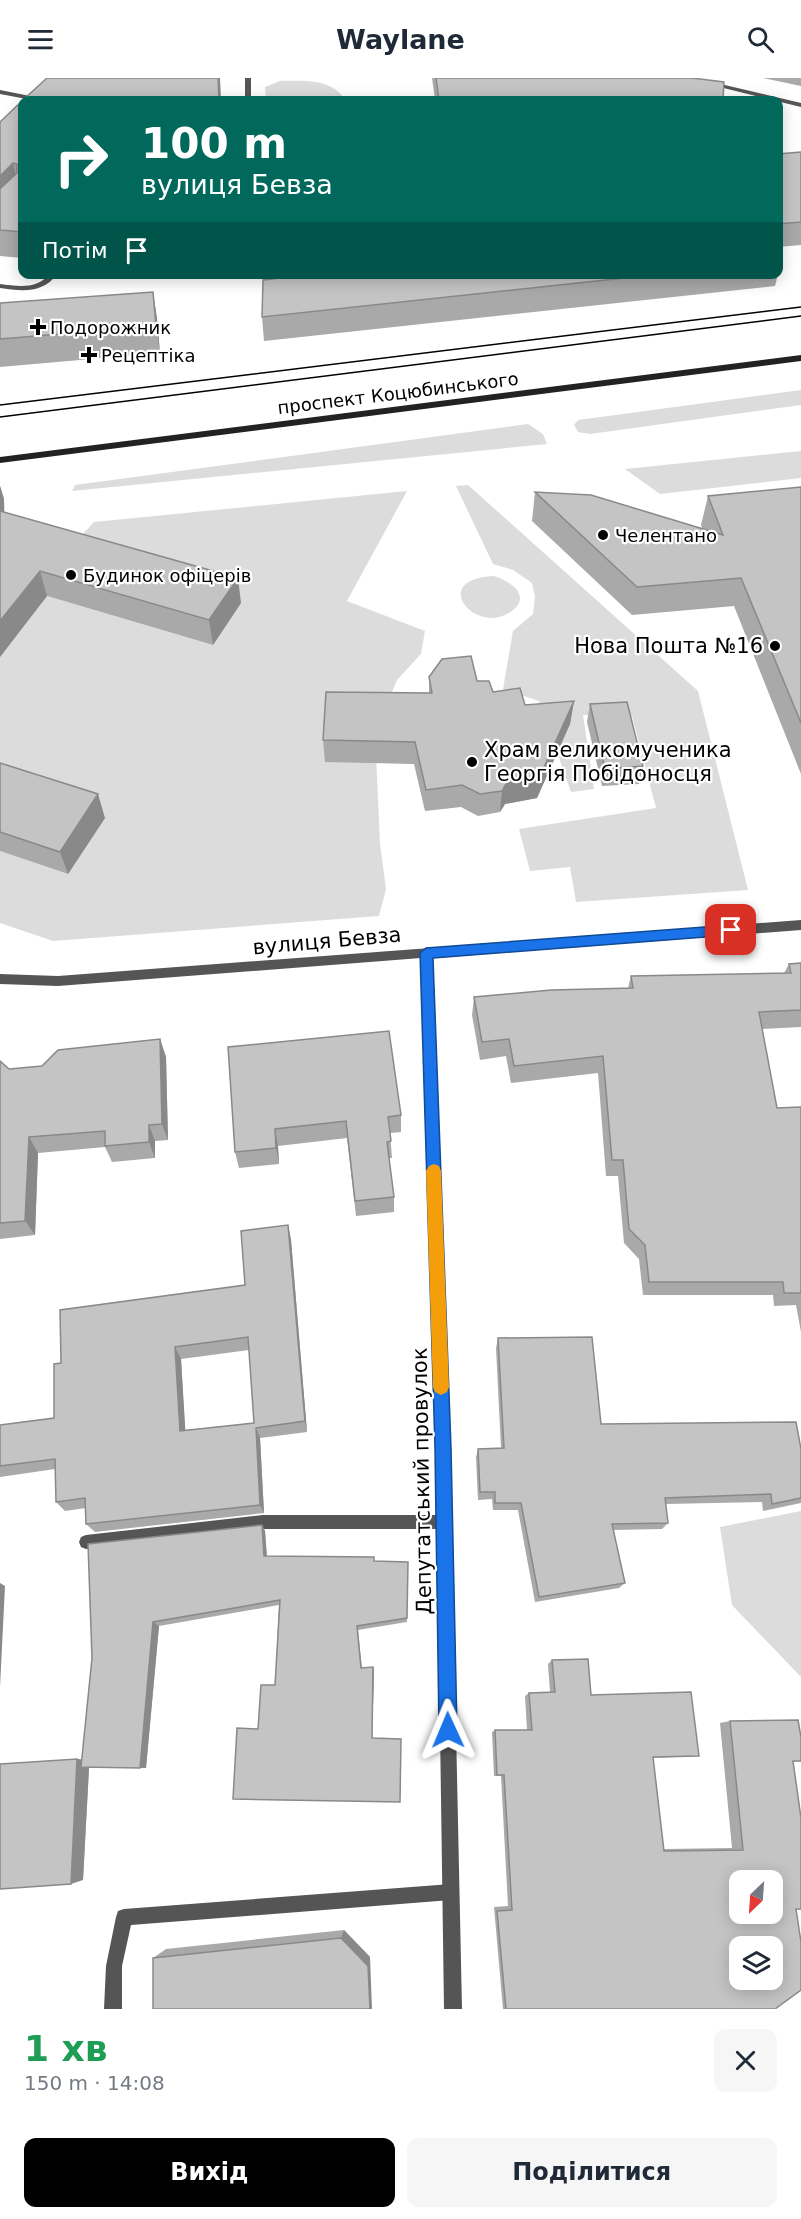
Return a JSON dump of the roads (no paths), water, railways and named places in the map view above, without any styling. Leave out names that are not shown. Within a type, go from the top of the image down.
[{"type":"main road","name":"проспект Коцюбинського","points":[[0,460],[801,358]]},
{"type":"street","points":[[248,78],[248,96]]},
{"type":"street","points":[[686,78],[763,96]]},
{"type":"street","points":[[0,92],[20,96]]},
{"type":"street","points":[[783,101],[801,105]]},
{"type":"street","points":[[0,286],[37,287],[50,279]]},
{"type":"street","name":"вулиця Бевза","points":[[0,979],[58,981],[801,925]]},
{"type":"street","name":"Депутатський провулок","points":[[426,953],[445,1522],[453,2009]]},
{"type":"street","points":[[86,1542],[263,1522],[445,1522]]},
{"type":"street","points":[[113,2009],[114,1966],[124,1917],[451,1892]]},
{"type":"tram line","points":[[0,405],[801,307]]},
{"type":"tram line","points":[[0,417],[801,316]]},
{"type":"place","name":"Подорожник","points":[[38,327]]},
{"type":"place","name":"Рецептіка","points":[[89,355]]},
{"type":"place","name":"Челентано","points":[[603,535]]},
{"type":"place","name":"Будинок офіцерів","points":[[71,575]]},
{"type":"place","name":"Нова Пошта №16","points":[[775,646]]},
{"type":"place","name":"Храм великомученика Георгія Побідоносця","points":[[472,762]]}]
